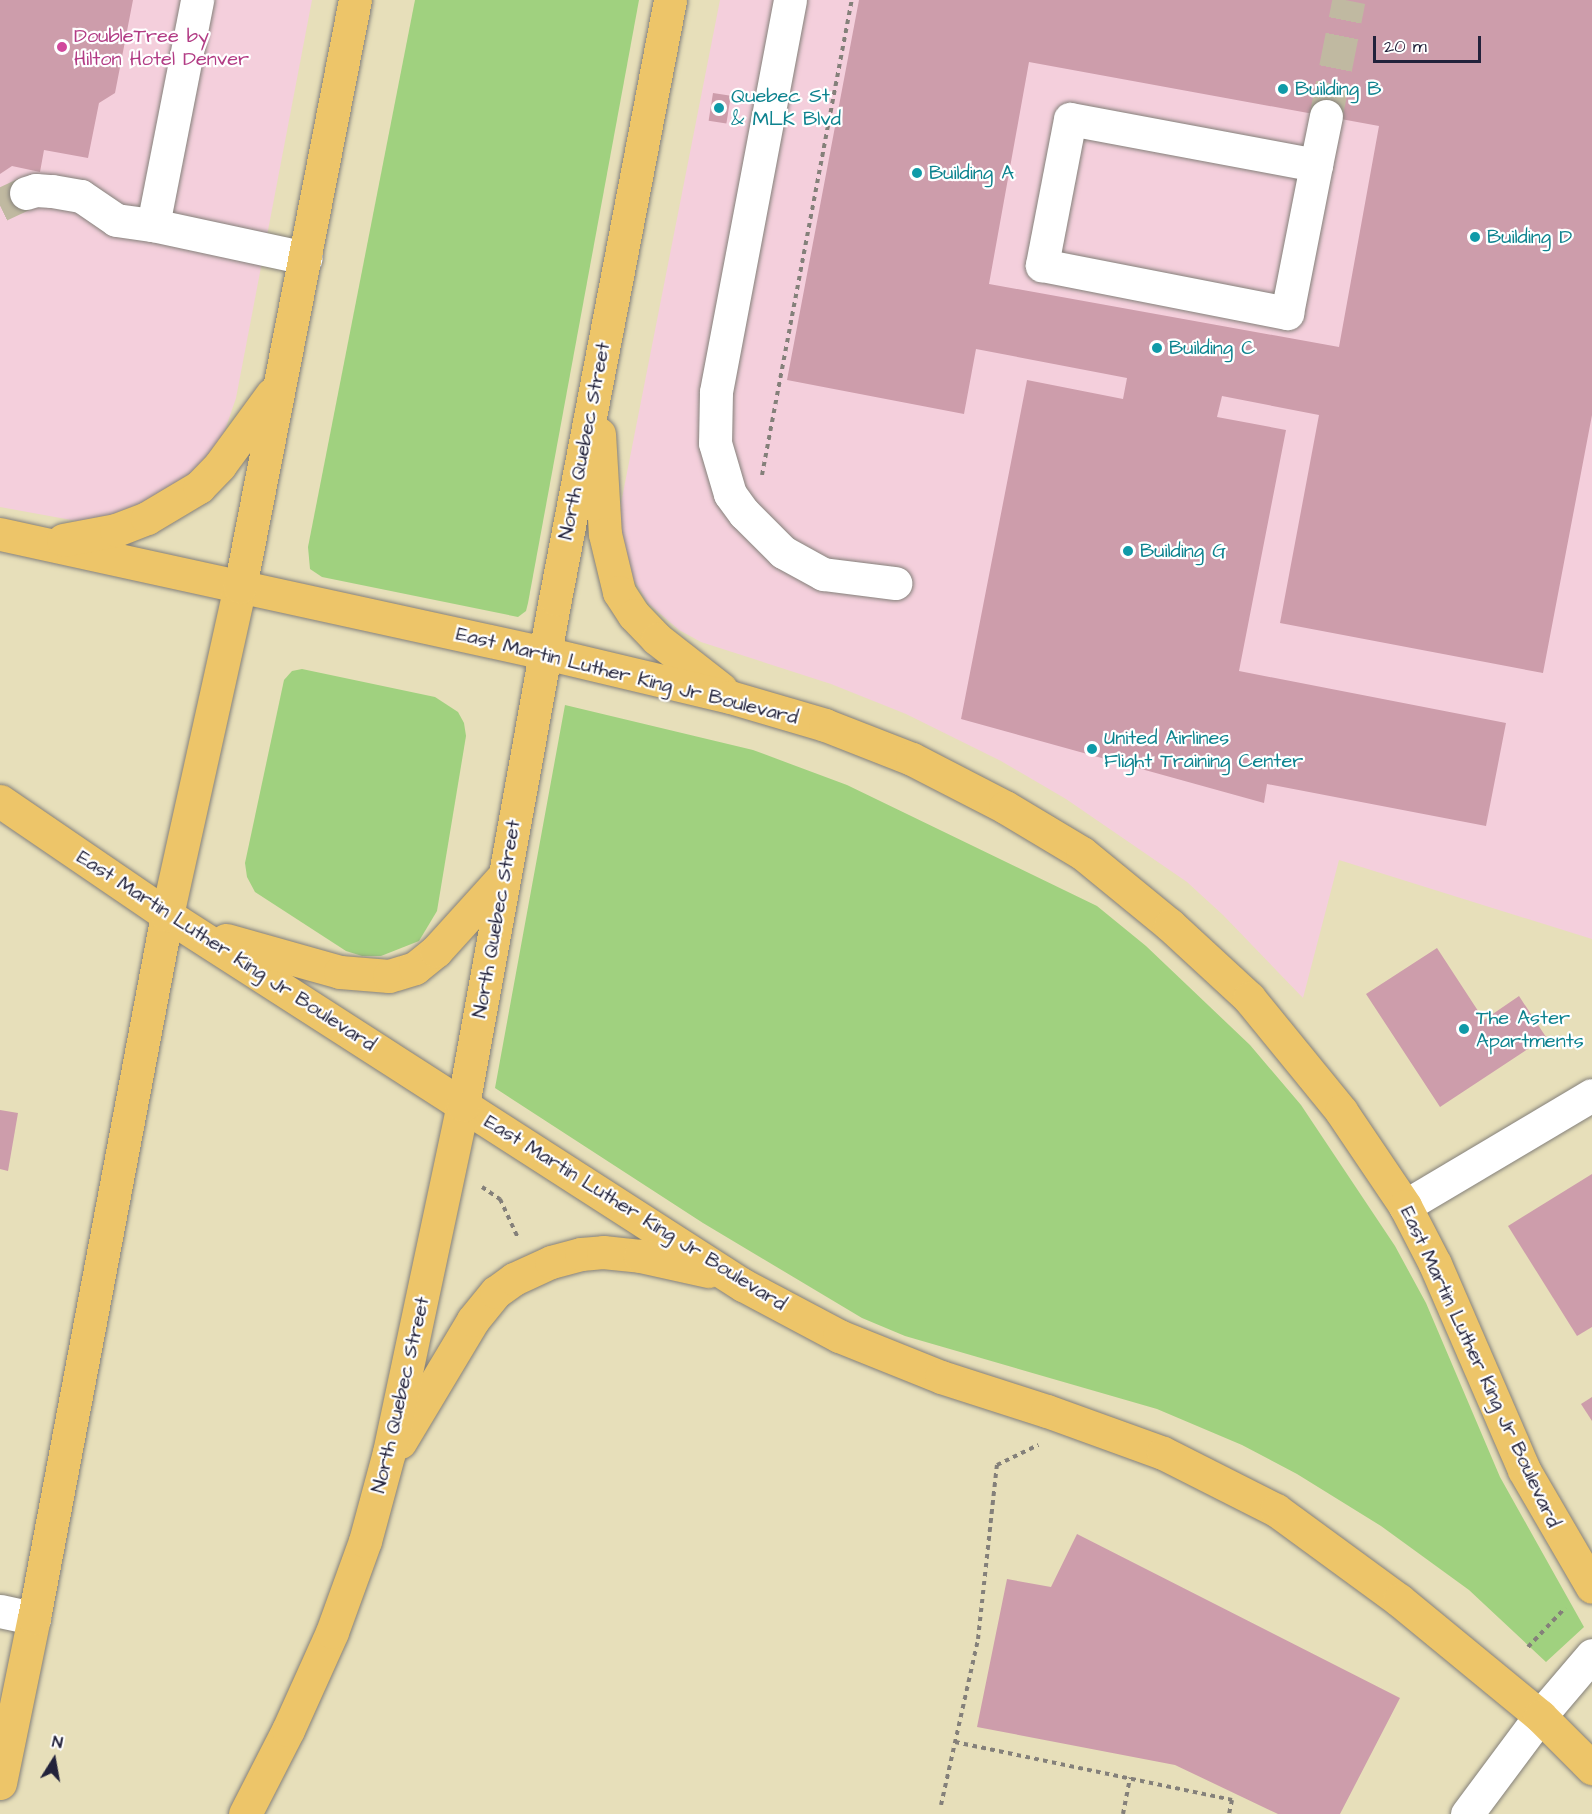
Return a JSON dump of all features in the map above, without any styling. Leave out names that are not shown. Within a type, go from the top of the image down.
[{"type":"main road","points":[[0,1783],[177,922],[279,383],[355,0]]},
{"type":"main road","name":"North Quebec Street","points":[[245,1814],[288,1730],[328,1641],[365,1541],[387,1464],[463,1106],[545,653],[670,0]]},
{"type":"main road","points":[[43,543],[116,530],[147,518],[199,487],[245,434],[279,383]]},
{"type":"main road","points":[[596,387],[605,534],[619,592],[634,615],[657,639],[730,697]]},
{"type":"main road","name":"East Martin Luther King Jr Boulevard","points":[[0,534],[545,653],[730,697],[825,725],[912,759],[1005,807],[1082,853],[1170,925],[1249,998],[1341,1111],[1405,1206],[1435,1264],[1581,1595]]},
{"type":"main road","name":"East Martin Luther King Jr Boulevard","points":[[0,801],[177,922],[729,1276],[839,1336],[941,1377],[1047,1411],[1163,1453],[1276,1510],[1399,1600],[1540,1716],[1592,1768]]},
{"type":"main road","points":[[177,922],[292,961],[363,976],[389,976],[415,968],[436,951],[505,876]]},
{"type":"main road","points":[[387,1464],[473,1320],[496,1292],[514,1279],[561,1259],[603,1252],[640,1256],[729,1276]]},
{"type":"street","points":[[153,225],[197,0]]},
{"type":"street","points":[[790,0],[716,392],[715,443],[730,494],[744,513],[783,552],[823,574],[895,583]]},
{"type":"street","points":[[1316,165],[1070,119],[1042,265],[1287,313],[1326,117]]},
{"type":"street","points":[[26,193],[52,190],[81,196],[116,219],[305,258]]},
{"type":"street","points":[[1405,1206],[1592,1095]]},
{"type":"street","points":[[0,1611],[34,1618]]},
{"type":"street","points":[[1467,1814],[1540,1716],[1592,1655]]},
{"type":"path","points":[[761,482],[852,0]]},
{"type":"path","points":[[479,1185],[500,1199],[519,1241]]},
{"type":"path","points":[[940,1805],[978,1639],[998,1465]]},
{"type":"path","points":[[1528,1647],[1581,1595]]},
{"type":"path","points":[[955,1742],[1232,1800],[1230,1814]]},
{"type":"path","points":[[1123,1814],[1130,1778]]},
{"type":"shaded area","points":[[0,0],[312,0],[236,398],[225,430],[212,454],[168,494],[88,523],[0,507]]},
{"type":"shaded area","name":"United Airlines Flight Training Center","points":[[720,0],[1592,0],[1592,939],[1339,860],[1303,998],[1223,915],[1187,882],[1066,799],[1001,761],[906,714],[831,684],[701,642],[679,630],[648,603],[627,569],[620,526],[621,503]]},
{"type":"green space","points":[[415,0],[639,0],[528,603],[526,611],[518,617],[322,577],[310,569],[308,547]]},
{"type":"green space","points":[[302,669],[435,697],[458,712],[464,723],[466,736],[437,911],[419,941],[381,956],[362,956],[346,951],[255,892],[247,877],[245,863],[284,680],[292,671]]},
{"type":"green space","points":[[565,705],[753,750],[847,785],[1097,906],[1146,946],[1250,1045],[1301,1105],[1395,1246],[1426,1303],[1500,1477],[1584,1627],[1546,1662],[1469,1590],[1381,1526],[1297,1474],[1242,1445],[1157,1409],[905,1336],[862,1318],[703,1223],[495,1088]]},
{"type":"building","name":"DoubleTree by Hilton Hotel Denver","points":[[0,0],[133,0],[115,93],[99,103],[88,158],[44,150],[40,172],[12,166],[0,174]]},
{"type":"building","points":[[859,0],[1592,0],[1592,415],[1543,673],[1280,623],[1319,415],[1222,396],[1217,417],[1286,430],[1239,671],[1506,723],[1486,826],[1267,784],[1264,803],[961,719],[1027,380],[1123,399],[1127,378],[976,349],[964,414],[787,380]],"holes":[[[1029,62],[1379,126],[1339,347],[989,284]]]},
{"type":"building","name":"Quebec St & MLK Blvd","points":[[713,93],[731,96],[726,123],[709,121]]},
{"type":"building","name":"The Aster Apartments","points":[[1437,948],[1484,1020],[1519,996],[1546,1037],[1440,1107],[1366,994]]},
{"type":"building","points":[[0,1110],[18,1113],[8,1171],[0,1169]]},
{"type":"building","points":[[1592,1174],[1592,1327],[1577,1336],[1508,1226]]},
{"type":"building","points":[[1592,1397],[1592,1421],[1581,1404]]},
{"type":"building","points":[[1077,1534],[1400,1698],[1340,1814],[1278,1814],[1175,1765],[977,1727],[1007,1579],[1051,1587]]},
{"type":"tunnel","points":[[1326,116],[1349,0]]},
{"type":"tunnel","points":[[0,205],[26,193]]},
{"type":"place","name":"DoubleTree by Hilton Hotel Denver","points":[[62,47]]},
{"type":"place","name":"Building B","points":[[1283,89]]},
{"type":"place","name":"Quebec St & MLK Blvd","points":[[719,108]]},
{"type":"place","name":"Building A","points":[[917,173]]},
{"type":"place","name":"Building D","points":[[1475,237]]},
{"type":"place","name":"Building C","points":[[1157,348]]},
{"type":"place","name":"Building G","points":[[1128,551]]},
{"type":"place","name":"United Airlines Flight Training Center","points":[[1092,749]]},
{"type":"place","name":"The Aster Apartments","points":[[1464,1029]]}]
